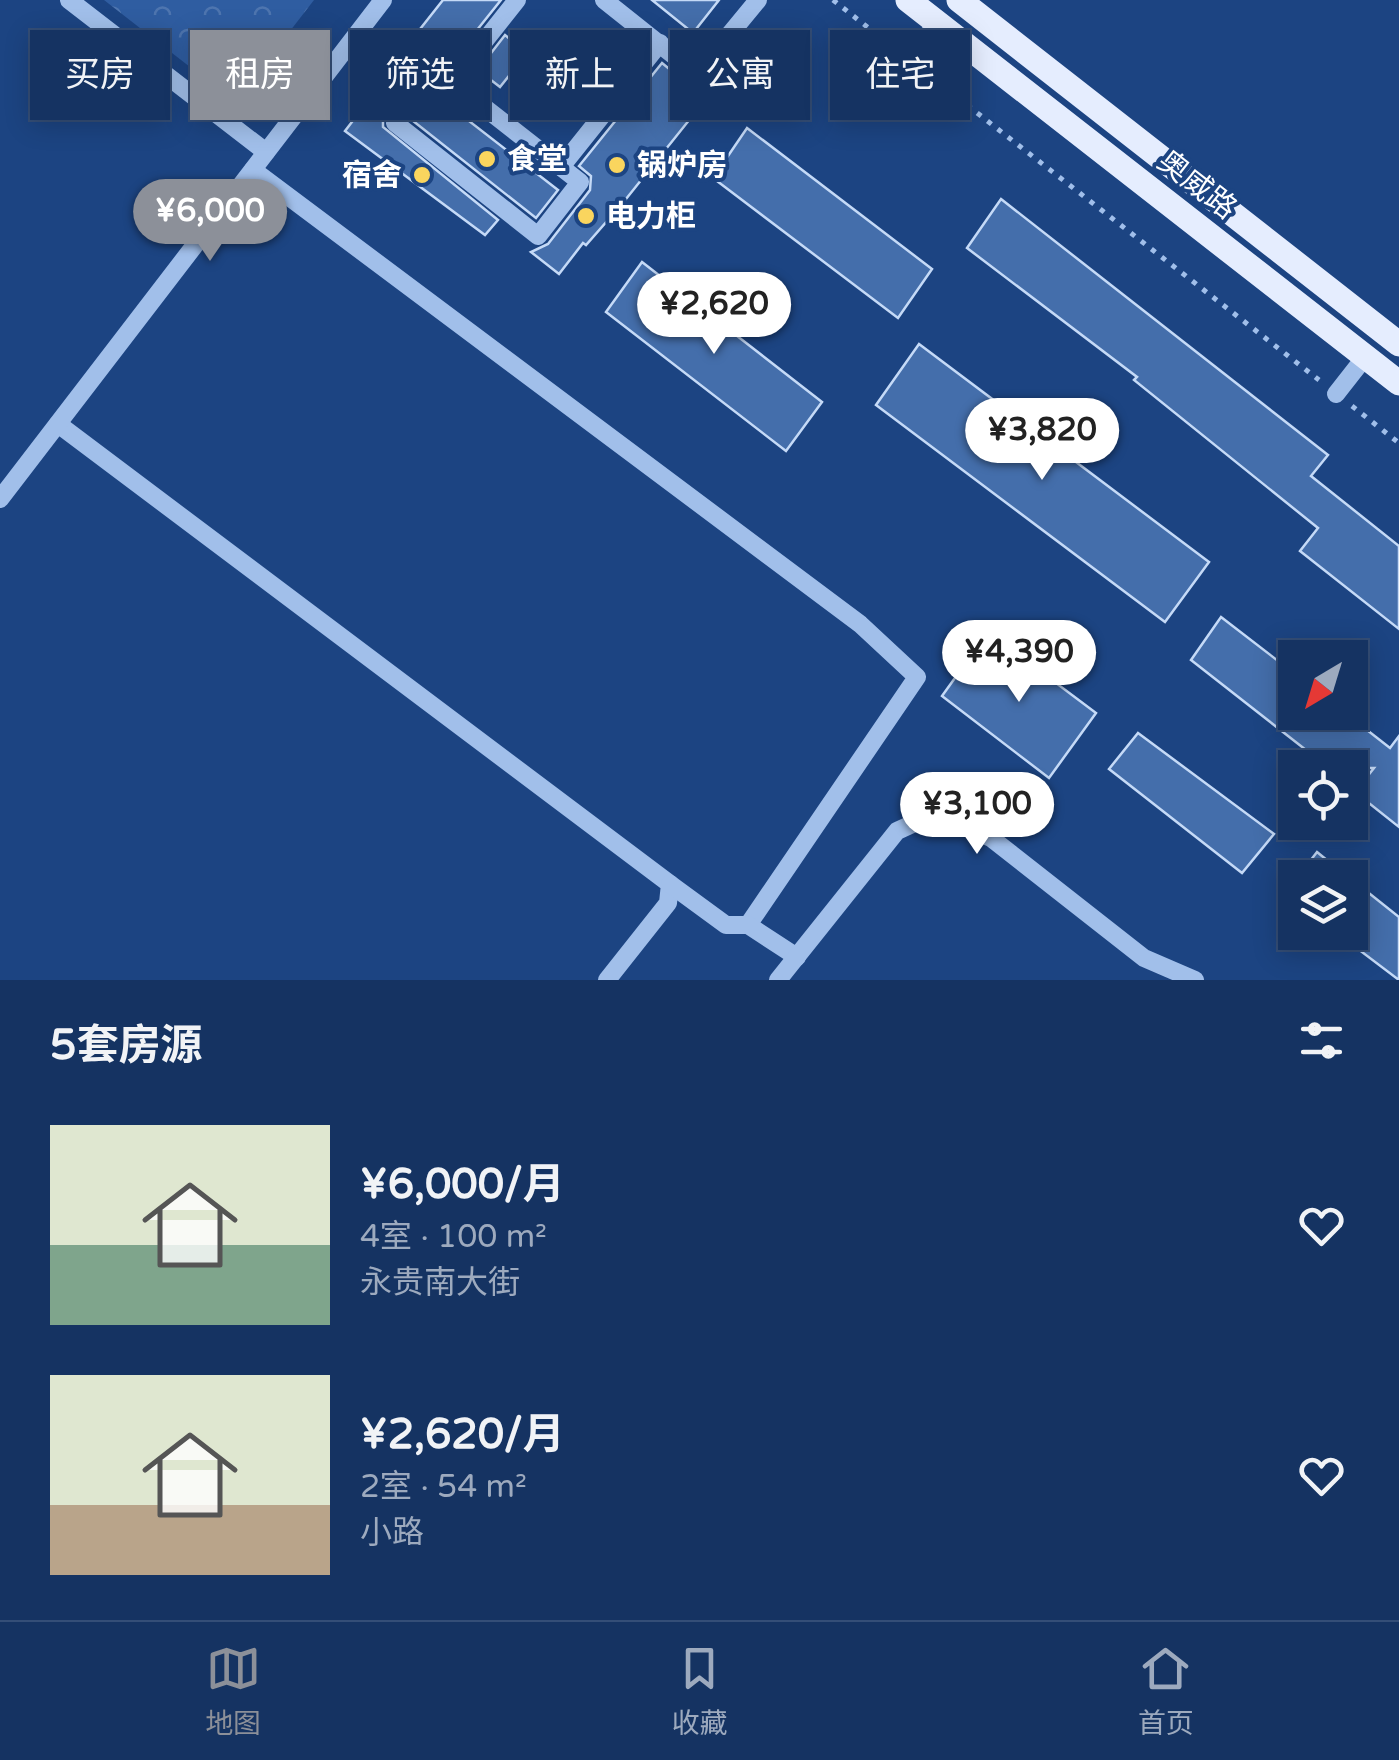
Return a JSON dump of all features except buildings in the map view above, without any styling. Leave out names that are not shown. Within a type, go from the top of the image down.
[{"type":"main road","name":"奥威路","points":[[908,0],[1399,384]]},
{"type":"main road","name":"奥威路","points":[[959,0],[1394,332]]},
{"type":"main road","points":[[1365,357],[1394,332]]},
{"type":"street","points":[[69,0],[266,152]]},
{"type":"street","points":[[0,499],[382,0]]},
{"type":"street","points":[[394,124],[538,236],[580,182],[452,82],[517,0]]},
{"type":"street","points":[[604,0],[698,74],[758,0]]},
{"type":"street","points":[[932,30],[937,23]]},
{"type":"street","points":[[561,168],[660,43]]},
{"type":"street","points":[[252,170],[860,624],[917,677],[748,925]]},
{"type":"street","points":[[1336,394],[1365,357]]},
{"type":"street","points":[[58,424],[726,925],[748,925],[797,957]]},
{"type":"street","points":[[778,980],[897,831],[936,813],[991,838],[1144,958],[1195,980]]},
{"type":"street","points":[[607,980],[668,903],[670,884]]},
{"type":"path","points":[[834,0],[872,30]]},
{"type":"path","points":[[970,107],[1399,443]]},
{"type":"green space","points":[[104,0],[314,0],[291,30],[190,30],[190,67],[170,51],[170,30],[143,30]]},
{"type":"place","name":"食堂","points":[[487,159]]},
{"type":"place","name":"锅炉房","points":[[617,165]]},
{"type":"place","name":"宿舍","points":[[422,175]]},
{"type":"place","name":"电力柜","points":[[586,216]]}]
